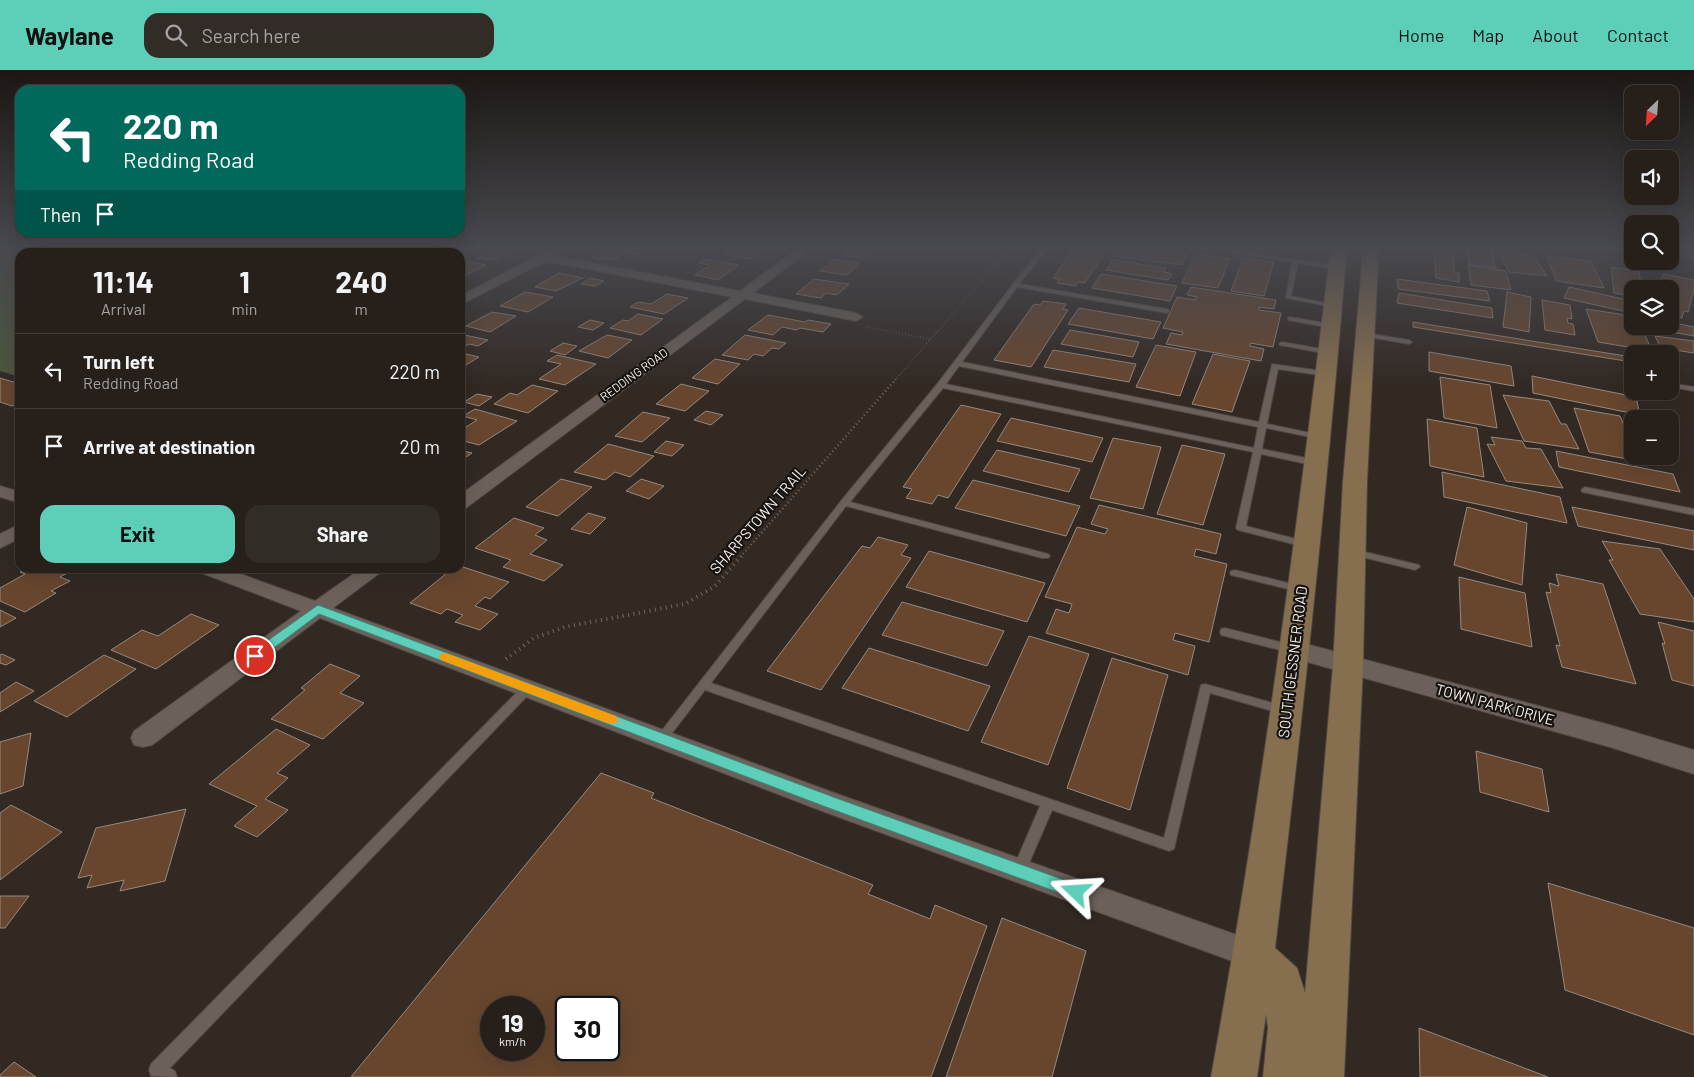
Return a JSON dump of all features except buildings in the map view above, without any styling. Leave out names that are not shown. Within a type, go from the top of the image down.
[{"type":"main road","name":"SOUTH GESSNER ROAD","points":[[1234,1077],[1254,955],[1295,650],[1320,437],[1334,293]]},
{"type":"main road","points":[[1321,1077],[1348,665],[1352,552],[1368,293]]},
{"type":"main road","points":[[1332,315],[1366,327]]},
{"type":"main road","points":[[1323,405],[1360,412]]},
{"type":"main road","points":[[1254,955],[1282,982],[1290,1026],[1286,1077]]},
{"type":"street","points":[[732,293],[856,317]]},
{"type":"street","name":"REDDING ROAD","points":[[465,500],[746,293]]},
{"type":"street","points":[[0,491],[15,496]]},
{"type":"street","points":[[0,542],[15,533]]},
{"type":"street","points":[[220,573],[831,803],[1254,955]]},
{"type":"street","points":[[143,738],[367,573]]},
{"type":"street","name":"TOWN PARK DRIVE","points":[[1295,650],[1610,736],[1694,762]]},
{"type":"lane","points":[[662,738],[844,503],[941,385],[1009,293]]},
{"type":"lane","points":[[1062,293],[1167,311]]},
{"type":"lane","points":[[1289,293],[1288,298],[1332,315]]},
{"type":"lane","points":[[1290,319],[1332,315]]},
{"type":"lane","points":[[1366,327],[1408,342]]},
{"type":"lane","points":[[1282,344],[1328,352]]},
{"type":"lane","points":[[956,363],[1320,437]]},
{"type":"lane","points":[[1307,544],[1240,528],[1275,366],[1326,374]]},
{"type":"lane","points":[[941,385],[1316,463]]},
{"type":"lane","points":[[1679,386],[1694,389]]},
{"type":"lane","points":[[1585,490],[1694,512]]},
{"type":"lane","points":[[844,503],[1045,556]]},
{"type":"lane","points":[[1352,552],[1415,567]]},
{"type":"lane","points":[[1235,573],[1302,590]]},
{"type":"lane","points":[[1225,632],[1295,650]]},
{"type":"lane","points":[[703,685],[1169,845],[1204,688],[1287,710]]},
{"type":"lane","points":[[169,1077],[157,1070],[528,688]]},
{"type":"lane","points":[[1020,871],[1048,804]]},
{"type":"path","name":"SHARPSTOWN TRAIL","points":[[502,663],[534,638],[565,627],[685,604],[716,586],[971,293]]},
{"type":"path","points":[[867,327],[930,340]]},
{"type":"green space","points":[[0,293],[15,293],[15,376],[0,371]]},
{"type":"slow traffic","points":[[446,657],[612,720]]},
{"type":"route","points":[[255,656],[318,609],[831,803],[1076,892]]}]
